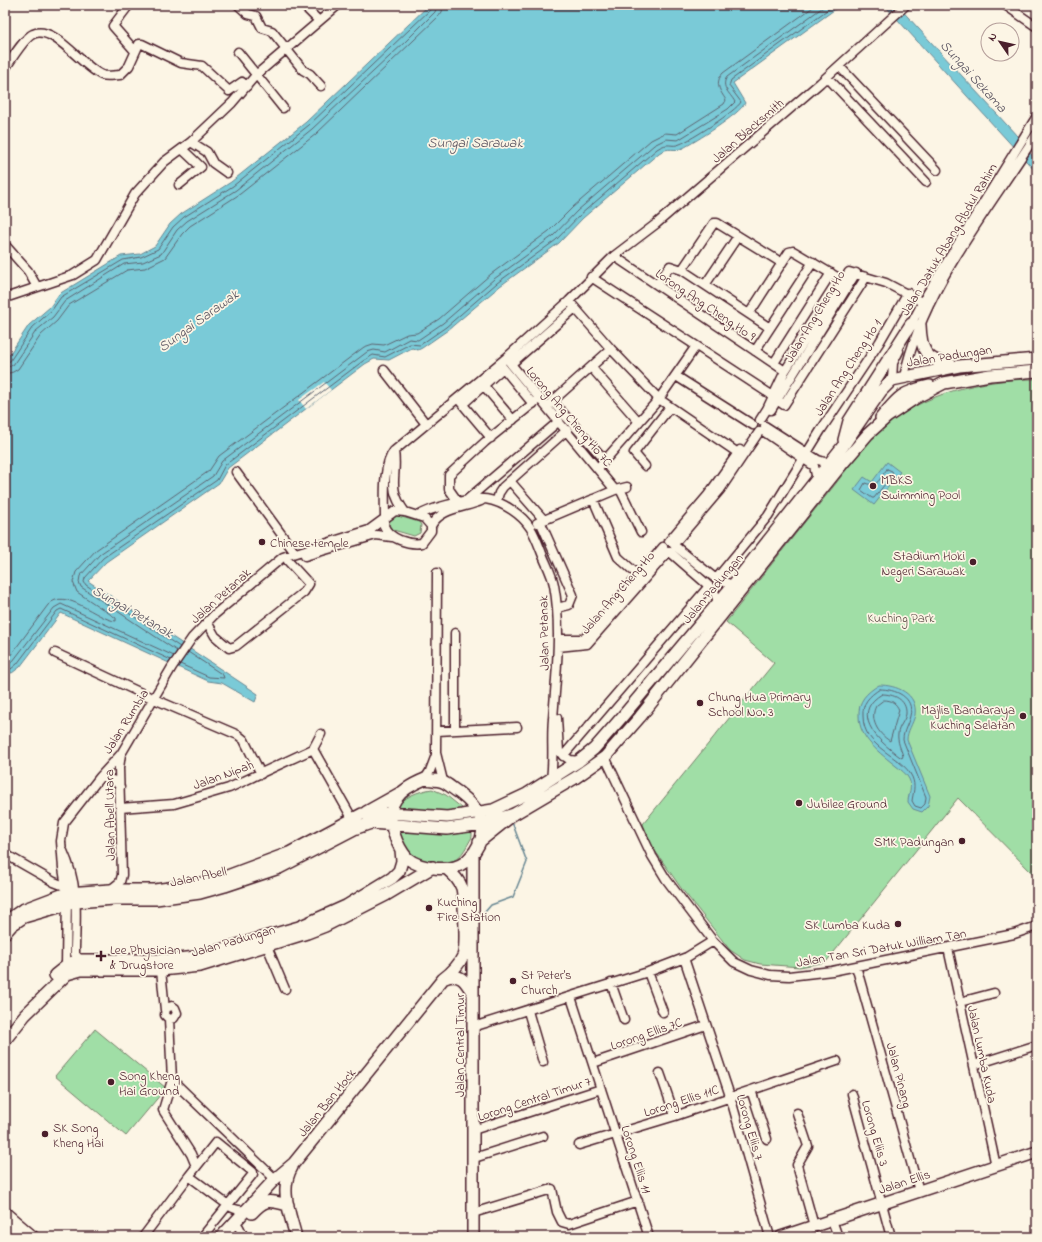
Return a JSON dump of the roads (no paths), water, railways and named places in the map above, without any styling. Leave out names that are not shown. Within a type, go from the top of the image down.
[{"type":"main road","points":[[916,324],[923,348],[930,358],[942,364],[959,366]]},
{"type":"main road","points":[[843,446],[849,421],[916,324]]},
{"type":"main road","name":"Jalan Padungan","points":[[390,813],[447,816],[493,810],[528,794],[579,762],[594,749],[622,718],[733,585],[817,480],[828,463],[843,446],[881,391],[892,380],[904,376],[959,366],[1037,359]]},
{"type":"main road","name":"Jalan Padungan","points":[[392,825],[447,829],[482,824],[514,814],[575,778],[605,757],[640,717],[806,509],[868,434],[887,417],[917,397],[944,382],[990,375],[1037,371]]},
{"type":"main road","points":[[903,394],[904,376]]},
{"type":"main road","points":[[892,380],[903,394]]},
{"type":"main road","points":[[868,434],[903,394],[944,382]]},
{"type":"main road","points":[[357,816],[402,792],[412,784],[425,779],[443,782],[473,804],[479,812],[482,824],[479,842],[473,854],[464,863],[447,869],[413,862],[401,850],[392,825],[390,813],[402,792]]},
{"type":"main road","name":"Jalan Abell","points":[[5,922],[22,910],[71,895],[110,890],[141,890],[197,884],[271,861],[357,816],[390,813]]},
{"type":"main road","points":[[479,842],[514,814]]},
{"type":"main road","name":"Jalan Abell","points":[[5,933],[24,917],[71,895],[114,899],[156,899],[200,893],[279,868],[362,825],[371,823],[392,825]]},
{"type":"main road","name":"Jalan Padungan","points":[[5,1028],[29,1001],[66,966],[80,960],[170,960],[196,957],[299,927],[346,906],[392,878],[399,871],[402,861],[401,850]]},
{"type":"main road","name":"Jalan Central Timur","points":[[473,854],[471,898],[474,995],[473,1237]]},
{"type":"main road","name":"Jalan Padungan","points":[[5,1040],[30,1010],[67,974],[81,970],[164,970],[200,966],[267,946],[325,926],[386,895],[433,867]]},
{"type":"main road","name":"Jalan Central Timur","points":[[445,978],[464,955],[465,935],[462,889],[458,880],[447,869]]},
{"type":"main road","points":[[445,978],[456,975],[460,977],[474,995]]},
{"type":"main road","name":"Jalan Ban Hock","points":[[221,1237],[239,1229],[245,1210],[275,1179],[294,1163],[445,978]]},
{"type":"main road","name":"Jalan Ellis","points":[[785,1236],[883,1202],[1037,1152]]},
{"type":"main road","points":[[294,1163],[285,1180],[288,1205],[296,1237]]},
{"type":"main road","name":"Jalan Ban Hock","points":[[231,1237],[260,1204],[273,1201],[288,1205]]},
{"type":"main road","points":[[5,1213],[33,1237]]},
{"type":"main road","points":[[5,1225],[20,1237]]},
{"type":"street","points":[[130,5],[113,26],[135,51]]},
{"type":"street","points":[[238,5],[248,14],[256,16],[262,28],[272,31],[303,70],[310,74],[321,86]]},
{"type":"street","points":[[304,5],[318,20]]},
{"type":"street","points":[[5,298],[73,275],[96,260],[135,194],[164,162],[191,142],[256,75],[318,20],[338,5]]},
{"type":"street","name":"Jalan Blacksmith","points":[[505,363],[572,305],[592,278],[614,256],[656,224],[827,77],[906,5]]},
{"type":"street","points":[[1005,5],[1037,27]]},
{"type":"street","points":[[5,70],[27,38],[33,34],[41,32],[54,37],[98,73],[105,76],[120,75],[129,66],[139,44],[142,44],[181,63],[202,66],[229,92],[242,82],[247,86]]},
{"type":"street","points":[[238,52],[283,108]]},
{"type":"street","points":[[839,66],[937,170]]},
{"type":"street","points":[[827,77],[926,182]]},
{"type":"street","name":"Jalan Datuk Abang Abdul Rahim","points":[[892,380],[893,363],[1014,159],[1037,116]]},
{"type":"street","name":"Jalan Datuk Abang Abdul Rahim","points":[[904,376],[922,302],[1014,159],[1029,146],[1037,133]]},
{"type":"street","points":[[191,142],[207,152],[213,163],[227,173]]},
{"type":"street","points":[[179,185],[201,167],[182,149]]},
{"type":"street","points":[[682,270],[714,223],[717,223],[782,263]]},
{"type":"street","points":[[705,285],[738,236]]},
{"type":"street","points":[[5,245],[28,271],[37,287]]},
{"type":"street","points":[[749,314],[791,251],[813,262],[842,280]]},
{"type":"street","name":"Lorong Ang Cheng Ho 9","points":[[614,256],[785,371]]},
{"type":"street","points":[[755,351],[813,262]]},
{"type":"street","points":[[657,285],[670,266],[682,270],[770,328]]},
{"type":"street","name":"Jalan Ang Cheng Ho","points":[[558,643],[587,644],[720,490],[775,398],[856,273],[849,272],[842,280],[785,371],[775,398]]},
{"type":"street","points":[[774,364],[831,273]]},
{"type":"street","points":[[856,273],[908,293],[922,302]]},
{"type":"street","points":[[592,278],[784,405],[866,277]]},
{"type":"street","name":"Jalan Ang Cheng Ho 1","points":[[716,579],[768,516],[821,430],[879,343],[908,293]]},
{"type":"street","points":[[572,305],[611,349],[659,399],[738,453]]},
{"type":"street","points":[[598,468],[659,399],[696,346]]},
{"type":"street","points":[[605,460],[550,404],[611,349]]},
{"type":"street","points":[[385,518],[392,512],[405,512],[424,518],[431,526],[428,537],[422,543],[411,543],[392,537],[384,526],[386,468],[389,457],[426,424],[484,386],[505,363]]},
{"type":"street","points":[[460,401],[505,363]]},
{"type":"street","points":[[505,363],[533,404]]},
{"type":"street","name":"Lorong Ang Cheng Ho 7C","points":[[505,363],[540,398],[550,404],[559,421],[598,468],[621,488],[641,532]]},
{"type":"street","points":[[591,367],[639,422]]},
{"type":"street","points":[[384,370],[426,424]]},
{"type":"street","points":[[677,374],[806,456],[828,463]]},
{"type":"street","points":[[484,386],[513,420]]},
{"type":"street","points":[[457,503],[456,498],[449,489],[449,475],[540,398]]},
{"type":"street","points":[[460,401],[491,438]]},
{"type":"street","points":[[645,466],[634,453],[670,407]]},
{"type":"street","points":[[468,499],[559,421]]},
{"type":"street","name":"Jalan Ang Cheng Ho","points":[[558,643],[585,638],[639,576],[670,547],[759,426]]},
{"type":"street","points":[[497,500],[499,493],[510,481],[567,430]]},
{"type":"street","points":[[394,451],[393,488],[397,500],[405,512]]},
{"type":"street","points":[[806,456],[814,466],[817,480]]},
{"type":"street","points":[[236,472],[295,553]]},
{"type":"street","points":[[510,481],[542,520],[573,595],[571,602],[561,607]]},
{"type":"street","points":[[530,525],[621,488]]},
{"type":"street","name":"Jalan Petanak","points":[[418,516],[468,499],[486,499],[497,500],[518,514],[530,525],[554,584],[561,607],[552,739],[553,767],[551,779]]},
{"type":"street","name":"Jalan Petanak","points":[[431,526],[437,517],[444,513],[486,499]]},
{"type":"street","points":[[593,499],[618,558],[639,576]]},
{"type":"street","name":"Jalan Petanak","points":[[172,667],[189,642],[207,622],[258,576],[282,557],[364,532],[385,518]]},
{"type":"street","name":"Jalan Petanak","points":[[275,564],[376,535],[392,537]]},
{"type":"street","points":[[670,547],[716,579],[733,585]]},
{"type":"street","points":[[670,547],[709,586],[714,592],[718,602]]},
{"type":"street","points":[[207,622],[216,636],[229,648],[236,646],[304,592],[309,584],[288,561]]},
{"type":"street","points":[[425,779],[430,771],[436,753],[437,572]]},
{"type":"street","points":[[579,762],[570,760],[563,756],[709,586]]},
{"type":"street","points":[[455,633],[455,730]]},
{"type":"street","points":[[55,653],[241,737],[261,774]]},
{"type":"street","name":"Jalan Rumbia","points":[[61,846],[61,833],[64,823],[101,776],[121,754],[172,667]]},
{"type":"street","name":"Jalan Petanak","points":[[555,701],[558,746],[563,756]]},
{"type":"street","points":[[437,731],[516,726]]},
{"type":"street","points":[[321,734],[313,749],[357,816]]},
{"type":"street","name":"Jalan Nipah","points":[[120,808],[174,804],[229,788],[313,749]]},
{"type":"street","points":[[436,753],[443,782]]},
{"type":"street","name":"Jalan Abell Utara","points":[[121,754],[119,768],[122,875]]},
{"type":"street","name":"Jalan Tan Sri Datuk William Tan","points":[[605,757],[652,856],[666,879],[713,941],[734,962],[751,970],[770,975],[801,975],[948,948],[1014,934],[1037,926]]},
{"type":"street","points":[[101,776],[115,781],[120,787]]},
{"type":"street","points":[[61,846],[63,868],[71,895],[66,966]]},
{"type":"street","points":[[61,846],[69,864],[75,954],[80,960]]},
{"type":"street","points":[[5,854],[54,882],[71,895]]},
{"type":"street","points":[[54,882],[63,868]]},
{"type":"street","points":[[110,890],[120,882],[122,875]]},
{"type":"street","points":[[122,875],[127,883],[141,890]]},
{"type":"street","points":[[473,1027],[528,1011],[648,972],[684,958],[713,941]]},
{"type":"street","points":[[267,946],[285,990]]},
{"type":"street","name":"Jalan Lumba Kuda","points":[[948,948],[996,1166]]},
{"type":"street","name":"Lorong Ellis 7","points":[[684,958],[730,1096],[770,1237]]},
{"type":"street","name":"Jalan Pinang","points":[[856,966],[919,1191]]},
{"type":"street","points":[[164,970],[171,1002],[177,1011],[176,1015],[169,1019]]},
{"type":"street","points":[[164,970],[165,1015],[169,1019],[172,1080],[163,1110],[191,1154],[196,1166]]},
{"type":"street","points":[[648,972],[663,1012]]},
{"type":"street","points":[[611,983],[624,1020]]},
{"type":"street","points":[[960,1002],[994,993]]},
{"type":"street","name":"Lorong Ellis 11","points":[[571,997],[649,1237]]},
{"type":"street","points":[[165,1010],[170,1006],[174,1007]]},
{"type":"street","points":[[528,1011],[543,1062]]},
{"type":"street","name":"Lorong Ellis 7C","points":[[593,1063],[706,1025]]},
{"type":"street","points":[[974,1065],[1037,1045]]},
{"type":"street","name":"Lorong Ellis 11C","points":[[579,1145],[675,1116],[730,1096],[837,1061]]},
{"type":"street","points":[[660,1073],[675,1116]]},
{"type":"street","points":[[172,1080],[275,1179]]},
{"type":"street","name":"Lorong Central Timur 7","points":[[473,1130],[601,1089]]},
{"type":"street","points":[[751,1090],[767,1139]]},
{"type":"street","name":"Lorong Ellis 3","points":[[852,1094],[883,1202],[891,1237]]},
{"type":"street","points":[[797,1113],[808,1146],[797,1165],[814,1226]]},
{"type":"street","points":[[474,1158],[543,1136]]},
{"type":"street","points":[[143,1237],[196,1166],[216,1142],[219,1142],[253,1172],[229,1206],[202,1237]]},
{"type":"street","points":[[189,1176],[236,1213],[239,1229]]},
{"type":"street","points":[[473,1213],[552,1189],[560,1218],[562,1222],[569,1224],[638,1201]]},
{"type":"street","points":[[229,1206],[238,1210],[245,1210]]},
{"type":"street","points":[[832,1220],[838,1237]]},
{"type":"water","name":"Sungai Sarawak","points":[[429,5],[841,5],[733,83],[745,103],[735,114],[707,134],[683,148],[669,149],[659,153],[583,218],[559,243],[500,286],[448,330],[422,348],[418,350],[412,348],[389,360],[374,359],[365,364],[228,468],[219,483],[106,562],[88,581],[258,694],[255,702],[222,683],[208,681],[61,613],[20,667],[12,673],[5,671],[5,361],[29,325],[50,307],[59,294],[121,256],[140,254],[155,246],[170,224],[181,214],[231,182],[306,122]]},
{"type":"water","points":[[879,5],[897,5],[1018,137],[1037,162],[1037,173],[887,8]]},
{"type":"water","name":"MBKS Swimming Pool","points":[[887,462],[900,472],[874,505],[854,490],[864,477],[872,482]]},
{"type":"water","points":[[879,685],[886,685],[899,689],[913,701],[915,715],[907,740],[930,796],[928,806],[922,812],[913,809],[908,802],[911,785],[908,777],[872,745],[866,738],[860,724],[859,711],[861,702],[870,691]]},
{"type":"waterway","points":[[479,919],[491,905],[513,897],[527,862],[512,822]]},
{"type":"place","name":"MBKS Swimming Pool","points":[[873,486]]},
{"type":"place","name":"Chinese temple","points":[[262,542]]},
{"type":"place","name":"Stadium Hoki Negeri Sarawak","points":[[973,562]]},
{"type":"place","name":"Chung Hua Primary School No. 3","points":[[700,703]]},
{"type":"place","name":"Majlis Bandaraya Kuching Selatan","points":[[1023,716]]},
{"type":"place","name":"Jubilee Ground","points":[[799,803]]},
{"type":"place","name":"SMK Padungan","points":[[962,841]]},
{"type":"place","name":"Kuching Fire Station","points":[[429,908]]},
{"type":"place","name":"SK Lumba Kuda","points":[[898,924]]},
{"type":"place","name":"Lee Physician & Drugstore","points":[[101,956]]},
{"type":"place","name":"St Peter’s Church","points":[[513,981]]},
{"type":"place","name":"Song Kheng Hai Ground","points":[[111,1082]]},
{"type":"place","name":"SK Song Kheng Hai","points":[[45,1134]]},
{"type":"water label","name":"Sungai Sekama","points":[[974,76]]},
{"type":"water label","name":"Sungai Petanak","points":[[133,611]]},
{"type":"park label","name":"Kuching Park","points":[[901,617]]}]
